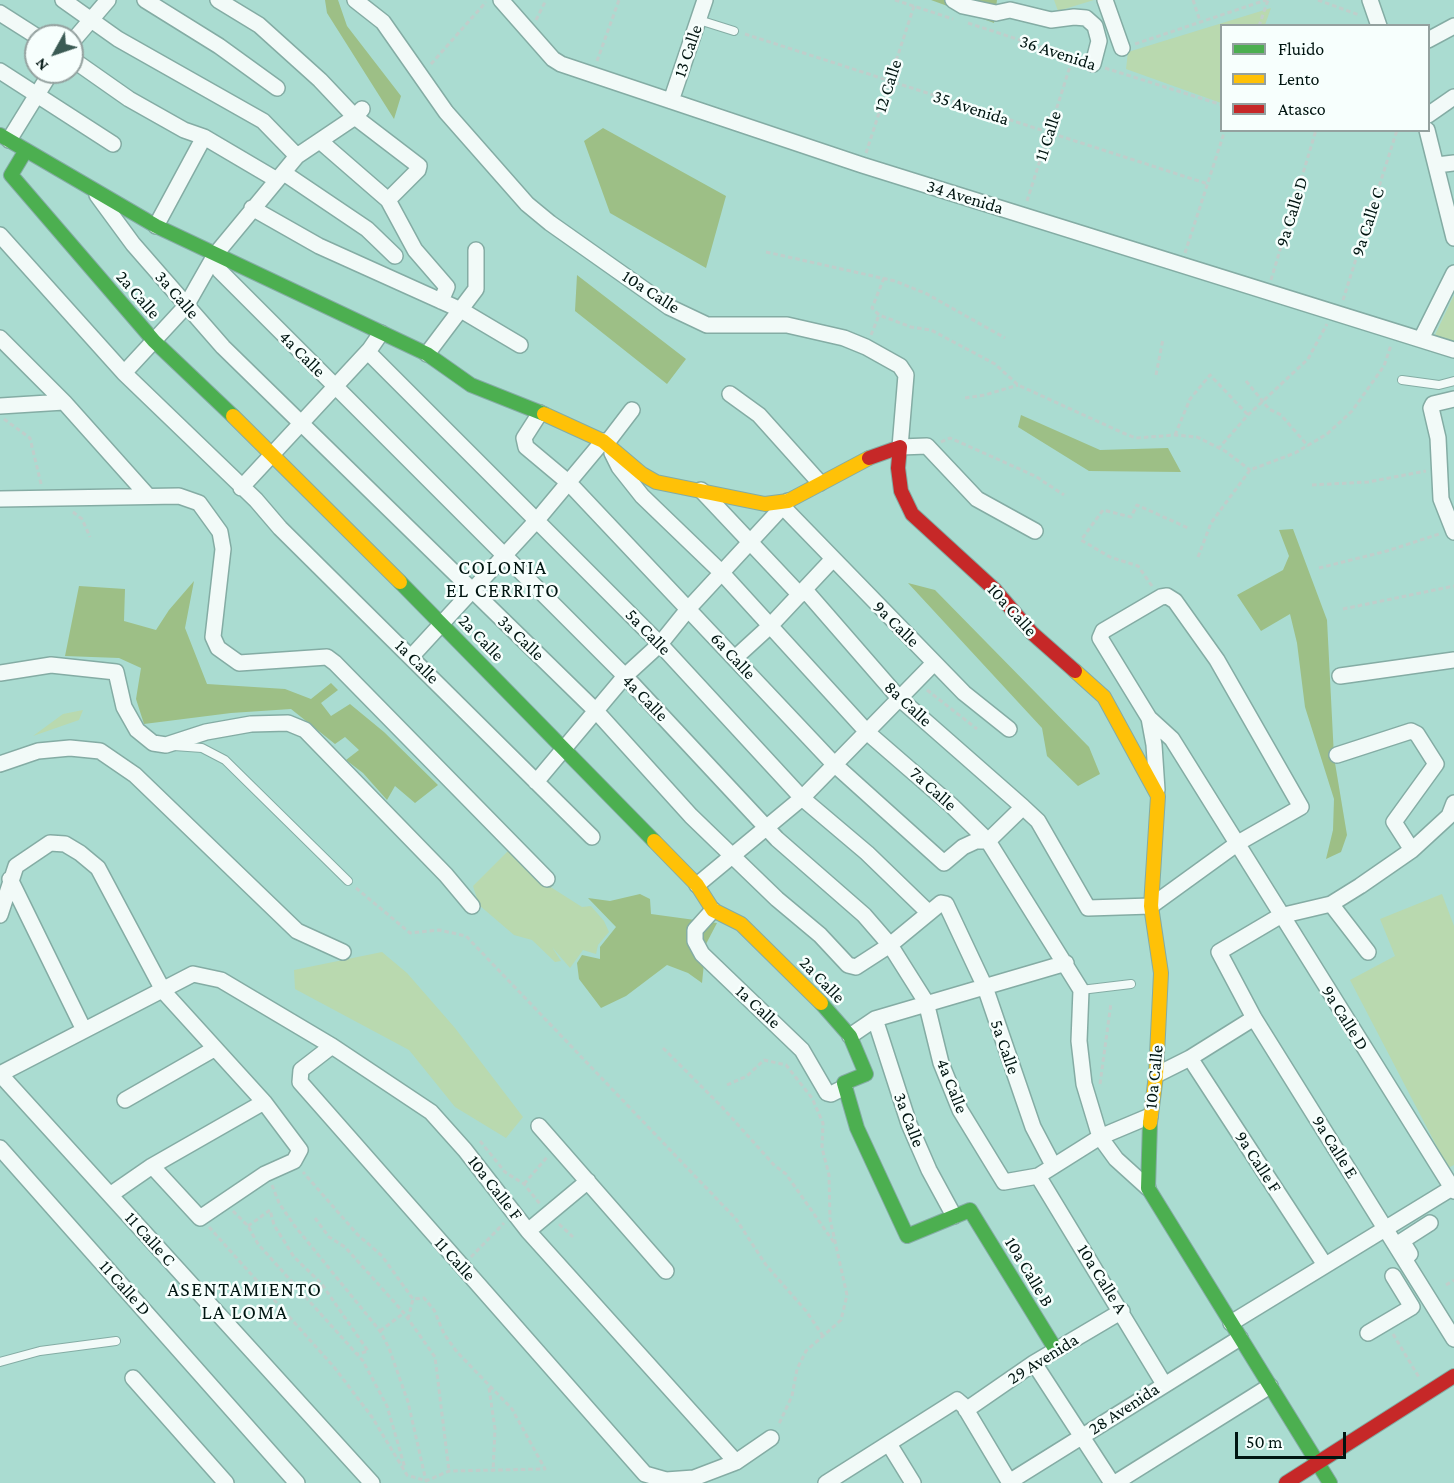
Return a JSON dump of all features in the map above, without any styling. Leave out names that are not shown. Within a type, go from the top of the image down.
[{"type":"street","points":[[63,0],[158,62],[263,121],[297,156]]},
{"type":"street","points":[[84,27],[108,0]]},
{"type":"street","points":[[145,0],[219,45],[277,88]]},
{"type":"street","points":[[218,0],[259,25],[419,165],[418,170],[388,200]]},
{"type":"street","name":"10a Calle","points":[[355,0],[383,22],[422,74],[446,112],[527,204],[669,307],[714,326],[787,325],[844,338],[900,366],[906,375],[898,468],[901,491],[912,514],[995,590],[1032,633],[1104,697],[1158,796],[1151,906],[1161,973],[1156,1075],[1150,1116],[1148,1188]]},
{"type":"street","name":"34 Avenida","points":[[501,0],[553,60],[592,75],[862,165],[1454,350]]},
{"type":"street","name":"13 Calle","points":[[671,101],[705,0]]},
{"type":"street","points":[[953,0],[963,6],[996,13],[1011,5],[1051,20],[1086,18],[1095,26],[1100,41],[1093,64]]},
{"type":"street","points":[[1105,0],[1122,48]]},
{"type":"street","points":[[1370,0],[1378,23]]},
{"type":"street","points":[[0,13],[24,28]]},
{"type":"street","points":[[1430,39],[1454,26]]},
{"type":"street","points":[[84,67],[129,99],[184,130],[204,137],[280,176],[367,229],[395,256]]},
{"type":"street","points":[[0,71],[112,144]]},
{"type":"street","points":[[43,84],[4,137],[156,226],[427,354],[471,385],[540,413],[606,444],[642,474],[656,482],[788,507]]},
{"type":"street","points":[[1430,114],[1454,97]]},
{"type":"street","points":[[124,373],[186,306],[214,255],[297,156],[358,113]]},
{"type":"street","points":[[1428,132],[1453,230]]},
{"type":"street","points":[[156,226],[204,137]]},
{"type":"street","points":[[320,141],[388,200],[415,250],[446,284],[447,289],[441,301]]},
{"type":"street","name":"2a Calle","points":[[26,150],[11,175],[154,341],[273,453],[564,748],[697,885],[713,910],[741,924],[815,997],[850,1036],[865,1075],[845,1084]]},
{"type":"street","points":[[1437,165],[1454,163]]},
{"type":"street","name":"3a Calle","points":[[93,190],[133,244],[223,347],[303,422],[596,711],[691,816],[734,854],[777,899],[820,935],[848,965],[856,967],[890,945],[928,912]]},
{"type":"street","points":[[252,208],[319,246],[461,310],[520,345]]},
{"type":"street","name":"1a Calle","points":[[0,235],[124,373],[256,500],[280,528],[592,837]]},
{"type":"street","points":[[427,354],[476,289],[476,250]]},
{"type":"street","name":"4a Calle","points":[[214,255],[220,271],[625,676],[777,839],[864,915],[890,945],[926,1002],[941,1064],[960,1110],[1004,1182],[1009,1183],[1038,1176]]},
{"type":"street","points":[[1421,339],[1454,273]]},
{"type":"street","points":[[241,488],[303,422],[333,386],[368,352],[381,333]]},
{"type":"street","points":[[0,338],[64,402],[148,496]]},
{"type":"street","name":"5a Calle","points":[[368,352],[422,409],[537,520],[660,644],[802,798],[867,853],[928,912],[941,903],[946,904],[985,987],[1033,1127],[1053,1165]]},
{"type":"street","points":[[730,393],[759,415],[820,483]]},
{"type":"street","points":[[1453,531],[1441,499],[1438,438],[1431,406],[1454,399]]},
{"type":"street","points":[[0,406],[64,402]]},
{"type":"street","points":[[411,657],[606,444],[632,410]]},
{"type":"street","name":"6a Calle","points":[[540,413],[524,438],[524,443],[569,483],[834,764],[946,864],[963,847],[976,841],[988,841]]},
{"type":"street","name":"7a Calle","points":[[606,444],[618,467],[642,496],[722,573],[868,733],[951,805],[988,841],[1081,990]]},
{"type":"street","points":[[536,782],[625,676],[660,644],[689,608],[750,541],[788,507],[820,483],[864,460],[900,447],[927,446],[977,500],[1035,531]]},
{"type":"street","name":"8a Calle","points":[[701,490],[802,592],[899,698],[1027,810],[1084,904],[1091,910],[1151,906]]},
{"type":"street","points":[[0,499],[53,496],[179,496],[199,502],[220,532],[223,549],[213,637],[218,648],[239,663],[327,657],[547,879]]},
{"type":"street","name":"9a Calle","points":[[788,507],[832,560],[934,663],[964,693],[1009,729]]},
{"type":"street","points":[[735,658],[771,626],[832,560]]},
{"type":"street","points":[[1151,906],[1239,843],[1300,808],[1301,805],[1217,660],[1175,601],[1167,596],[1161,597],[1100,634],[1100,638],[1149,718],[1154,745],[1158,796]]},
{"type":"street","points":[[1340,676],[1454,660]]},
{"type":"street","points":[[697,885],[802,798],[934,663]]},
{"type":"street","points":[[0,673],[51,665],[116,672],[124,707],[137,730],[153,743],[166,745],[206,732],[251,724],[288,723],[305,730],[446,875],[472,906]]},
{"type":"street","name":"9a Calle D","points":[[1149,718],[1172,739],[1239,843],[1280,916],[1452,1184]]},
{"type":"street","points":[[1337,755],[1411,731],[1417,734],[1436,764],[1394,822],[1412,850]]},
{"type":"street","points":[[0,764],[38,751],[70,748],[100,751],[135,775],[297,931],[342,952]]},
{"type":"street","points":[[1280,916],[1331,904],[1412,850],[1449,816],[1454,803]]},
{"type":"street","points":[[988,841],[1027,810]]},
{"type":"street","points":[[0,915],[16,866],[50,843],[64,844],[80,853],[98,868],[164,992],[264,1102],[300,1150],[294,1161],[265,1174],[200,1218],[152,1166]]},
{"type":"street","points":[[10,879],[84,1030]]},
{"type":"street","points":[[1331,904],[1368,952]]},
{"type":"street","name":"1a Calle","points":[[713,910],[695,930],[695,941],[702,954],[802,1050],[827,1093],[831,1094],[845,1084]]},
{"type":"street","name":"9a Calle E","points":[[1280,916],[1219,954],[1254,1018],[1387,1231],[1422,1302],[1454,1339]]},
{"type":"street","points":[[850,1036],[875,1019],[926,1002],[1065,963]]},
{"type":"street","name":"10a Calle F","points":[[164,992],[193,974],[221,980],[332,1046],[431,1112],[465,1150],[528,1230],[736,1462]]},
{"type":"street","points":[[1081,990],[1079,1041],[1084,1084],[1100,1137],[1116,1159],[1148,1188],[1330,1483]]},
{"type":"street","points":[[0,1074],[164,992]]},
{"type":"street","points":[[1156,1075],[1190,1059],[1254,1018]]},
{"type":"street","name":"3a Calle","points":[[875,1019],[909,1125],[954,1216]]},
{"type":"street","name":"11 Calle","points":[[332,1046],[301,1070],[300,1082],[645,1474],[666,1480],[696,1480]]},
{"type":"street","points":[[125,1100],[214,1049]]},
{"type":"street","name":"9a Calle F","points":[[1190,1059],[1325,1265]]},
{"type":"street","name":"11 Calle C","points":[[0,1074],[372,1483]]},
{"type":"street","points":[[845,1084],[857,1128],[907,1236],[954,1216]]},
{"type":"street","points":[[110,1195],[152,1166],[264,1102]]},
{"type":"street","points":[[1038,1176],[1100,1137],[1150,1116]]},
{"type":"street","points":[[539,1126],[666,1271]]},
{"type":"street","name":"11 Calle D","points":[[0,1148],[297,1483]]},
{"type":"street","name":"10a Calle A","points":[[1038,1176],[1122,1311],[1164,1384]]},
{"type":"street","points":[[528,1230],[588,1182]]},
{"type":"street","points":[[1232,1323],[1325,1265],[1387,1231],[1452,1184]]},
{"type":"street","name":"10a Calle B","points":[[954,1216],[968,1209],[971,1212],[1056,1350]]},
{"type":"street","points":[[1430,1223],[1405,1239],[1403,1244],[1454,1322]]},
{"type":"street","points":[[1393,1276],[1422,1302],[1454,1352]]},
{"type":"street","points":[[1368,1333],[1422,1302]]},
{"type":"street","name":"29 Avenida","points":[[826,1483],[889,1444],[962,1405],[1122,1311]]},
{"type":"street","name":"28 Avenida","points":[[1010,1482],[1240,1338]]},
{"type":"street","points":[[1034,1363],[1080,1437],[1113,1483],[1270,1386]]},
{"type":"street","points":[[1286,1483],[1454,1376]]},
{"type":"street","points":[[134,1378],[226,1483]]},
{"type":"street","points":[[962,1405],[1010,1482]]},
{"type":"street","points":[[696,1480],[736,1462],[771,1438]]},
{"type":"street","points":[[889,1444],[914,1483]]},
{"type":"lane","points":[[699,20],[734,31]]},
{"type":"lane","points":[[1402,380],[1439,385],[1454,381]]},
{"type":"lane","points":[[166,745],[202,748],[225,760],[348,881]]},
{"type":"lane","points":[[1081,990],[1131,984]]},
{"type":"lane","points":[[0,1362],[40,1352],[116,1341]]},
{"type":"path","points":[[422,74],[488,0]]},
{"type":"path","points":[[537,18],[546,0]]},
{"type":"path","points":[[592,75],[619,0]]},
{"type":"path","name":"36 Avenida","points":[[895,0],[1220,105]]},
{"type":"path","points":[[1193,0],[1200,21]]},
{"type":"path","points":[[1122,48],[1267,0]]},
{"type":"path","points":[[1260,24],[1267,0]]},
{"type":"path","points":[[1318,0],[1378,23]]},
{"type":"path","name":"12 Calle","points":[[862,165],[914,6]]},
{"type":"path","name":"35 Avenida","points":[[734,31],[1208,184]]},
{"type":"path","name":"11 Calle","points":[[1023,214],[1073,57]]},
{"type":"path","points":[[1181,266],[1224,132]]},
{"type":"path","name":"9a Calle D","points":[[1268,293],[1315,132]]},
{"type":"path","name":"9a Calle C","points":[[1339,313],[1396,132]]},
{"type":"path","points":[[766,252],[884,278],[927,294],[1005,338]]},
{"type":"path","points":[[884,278],[872,308],[879,315],[911,327],[931,330],[995,364],[1018,385],[1136,438],[1175,435],[1197,437],[1225,451],[1250,470]]},
{"type":"path","points":[[1218,449],[1262,402],[1308,359],[1331,317],[1339,313]]},
{"type":"path","points":[[866,347],[879,315]]},
{"type":"path","points":[[1198,558],[1211,523],[1250,470],[1308,446],[1327,434],[1352,411],[1384,366],[1394,332]]},
{"type":"path","points":[[1156,375],[1163,339]]},
{"type":"path","points":[[1175,435],[1190,399],[1210,375],[1248,416]]},
{"type":"path","points":[[1246,381],[1262,402],[1269,409],[1281,415],[1308,446]]},
{"type":"path","points":[[965,398],[986,395],[1018,385]]},
{"type":"path","points":[[0,413],[10,426],[30,438],[37,474],[42,486],[82,519],[90,537]]},
{"type":"path","points":[[927,446],[950,438],[1035,476],[1064,495]]},
{"type":"path","points":[[1312,485],[1368,482],[1440,468]]},
{"type":"path","points":[[1161,597],[1138,566],[1110,557],[1081,540],[1103,510],[1131,517],[1137,506],[1188,528]]},
{"type":"path","points":[[1319,567],[1388,551],[1453,531]]},
{"type":"path","points":[[1343,609],[1454,586]]},
{"type":"path","points":[[916,682],[977,729]]},
{"type":"path","points":[[348,881],[410,933],[439,930],[466,936],[736,1219],[766,1266],[806,1311],[823,1336]]},
{"type":"path","points":[[1093,1111],[1104,1070],[1110,1003]]},
{"type":"path","points":[[663,1048],[722,1107],[774,1165],[786,1174],[804,1196],[809,1210],[836,1246]]},
{"type":"path","points":[[727,1085],[747,1076],[764,1060],[786,1065],[812,1098],[823,1123],[822,1148],[829,1175],[830,1219],[847,1295],[841,1320],[806,1351],[797,1369],[792,1396],[771,1438]]},
{"type":"path","points":[[480,1141],[505,1172],[524,1184],[547,1213],[573,1237]]},
{"type":"path","points":[[524,1184],[554,1151]]},
{"type":"path","points":[[294,1161],[357,1234],[382,1256],[413,1299],[408,1319]]},
{"type":"path","points":[[265,1174],[294,1225],[380,1331],[389,1348],[408,1402],[426,1481]]},
{"type":"path","points":[[222,1202],[248,1226],[258,1244],[357,1354],[387,1406],[407,1475]]},
{"type":"path","points":[[248,1226],[270,1210],[274,1225],[294,1257],[321,1283],[368,1351],[357,1354]]},
{"type":"path","points":[[200,1218],[334,1368],[372,1417],[407,1475],[426,1481],[449,1471],[493,1472],[545,1469],[512,1409],[489,1388],[444,1334],[434,1310],[424,1298],[413,1299]]},
{"type":"path","points":[[315,1218],[329,1237],[345,1247],[404,1313],[435,1357],[449,1471]]},
{"type":"path","points":[[462,1267],[494,1231],[506,1222]]},
{"type":"path","points":[[1446,1285],[1454,1280]]},
{"type":"path","points":[[380,1331],[404,1313]]},
{"type":"path","points":[[1392,1334],[1429,1393]]},
{"type":"path","points":[[489,1388],[495,1429],[493,1472]]},
{"type":"green space","points":[[325,0],[338,0],[347,26],[401,96],[394,119],[327,13]]},
{"type":"green space","points":[[931,0],[997,0],[994,23]]},
{"type":"green space","points":[[1054,0],[1094,0],[1058,11]]},
{"type":"green space","points":[[1271,8],[1265,24],[1220,24],[1220,103],[1126,69],[1128,52]]},
{"type":"green space","points":[[603,128],[726,196],[706,268],[610,213],[584,141]]},
{"type":"green space","points":[[577,275],[686,359],[667,384],[575,311]]},
{"type":"green space","points":[[1454,295],[1454,347],[1434,337]]},
{"type":"green space","points":[[1021,415],[1100,450],[1168,448],[1181,472],[1089,471],[1018,427]]},
{"type":"green space","points":[[1293,529],[1327,620],[1334,757],[1347,835],[1341,852],[1326,859],[1333,830],[1334,799],[1305,707],[1297,643],[1290,614],[1261,631],[1237,595],[1283,570],[1289,556],[1279,530]]},
{"type":"green space","points":[[194,581],[185,628],[207,684],[285,689],[311,699],[331,683],[338,690],[321,703],[331,716],[350,704],[384,732],[438,785],[415,803],[395,786],[387,800],[363,773],[346,760],[359,750],[345,737],[335,744],[291,709],[231,713],[144,724],[136,699],[141,668],[119,658],[65,656],[79,586],[125,589],[124,621],[156,630],[169,610]]},
{"type":"green space","points":[[908,583],[935,590],[1089,747],[1100,774],[1078,786],[1047,756],[1042,728]]},
{"type":"green space","points":[[83,710],[79,720],[33,736],[63,714]]},
{"type":"green space","points":[[509,850],[538,879],[582,907],[591,906],[604,921],[609,932],[598,945],[596,954],[583,950],[570,968],[552,947],[561,961],[555,962],[532,940],[514,935],[479,905],[473,886]]},
{"type":"green space","points":[[640,894],[650,899],[651,914],[717,923],[706,944],[702,983],[688,973],[667,965],[626,996],[601,1008],[579,979],[577,963],[582,955],[600,959],[600,947],[616,927],[588,898],[610,901]]},
{"type":"green space","points":[[1442,894],[1454,926],[1454,1165],[1448,1168],[1350,980],[1395,956],[1380,919]]},
{"type":"green space","points":[[382,952],[407,973],[455,1028],[523,1117],[506,1138],[455,1107],[409,1050],[295,989],[294,970]]},
{"type":"traffic: fast","points":[[0,135],[156,226],[427,354],[471,385],[544,414]]},
{"type":"traffic: fast","points":[[26,150],[11,175],[154,341],[233,416]]},
{"type":"traffic: fast","points":[[400,582],[654,841]]},
{"type":"traffic: fast","points":[[821,1003],[850,1036],[866,1074],[844,1083],[857,1128],[907,1236],[970,1210],[1056,1350]]},
{"type":"traffic: fast","points":[[1150,1123],[1148,1188],[1330,1483]]},
{"type":"traffic: slow","points":[[544,414],[603,441],[642,474],[656,482],[765,504],[788,501],[869,458]]},
{"type":"traffic: slow","points":[[233,416],[400,582]]},
{"type":"traffic: slow","points":[[1075,671],[1104,697],[1158,796],[1151,906],[1161,973],[1156,1075],[1150,1123]]},
{"type":"traffic: slow","points":[[654,841],[697,885],[713,910],[741,924],[821,1003]]},
{"type":"traffic: jam","points":[[869,458],[900,447],[898,468],[901,491],[912,514],[995,590],[1032,633],[1075,671]]},
{"type":"traffic: jam","points":[[1286,1483],[1454,1376]]},
{"type":"district","name":"COLONIA EL CERRITO","points":[[503,580]]},
{"type":"district","name":"ASENTAMIENTO LA LOMA","points":[[245,1302]]}]
